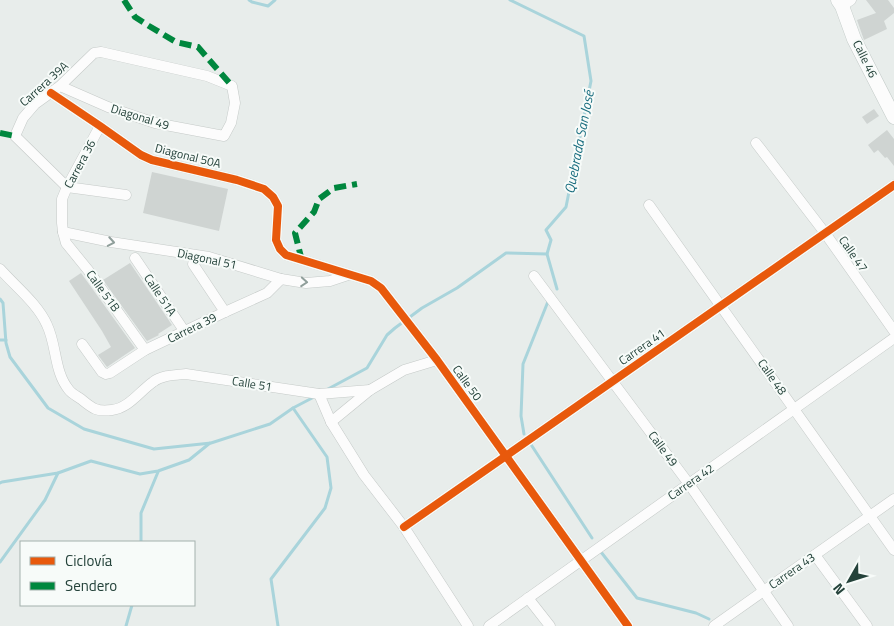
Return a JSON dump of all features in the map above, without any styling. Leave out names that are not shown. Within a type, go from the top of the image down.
[{"type":"street","name":"Calle 46","points":[[844,2],[854,39],[894,117]]},
{"type":"street","name":"Carrera 39A","points":[[66,187],[15,136],[23,118],[35,104],[60,86],[94,53],[101,52],[207,76],[232,86],[235,103],[231,123],[224,136]]},
{"type":"street","name":"Diagonal 49","points":[[60,86],[108,107],[155,123],[224,136]]},
{"type":"street","name":"Diagonal 50A","points":[[51,93],[141,155],[152,160],[246,183],[264,189],[273,197]]},
{"type":"street","name":"Carrera 36","points":[[63,232],[62,199],[66,187],[100,126]]},
{"type":"street","name":"Calle 47","points":[[756,143],[825,233],[894,331]]},
{"type":"street","name":"Carrera 41","points":[[404,527],[894,185]]},
{"type":"street","points":[[66,187],[126,195]]},
{"type":"street","name":"Calle 50","points":[[273,197],[278,206],[276,240],[280,249],[286,255],[371,281],[381,288],[437,360],[628,626]]},
{"type":"street","name":"Calle 48","points":[[649,205],[894,550]]},
{"type":"street","name":"Diagonal 51","points":[[63,232],[209,258],[281,279],[306,283],[330,281],[348,275]]},
{"type":"street","name":"Calle 51B","points":[[63,232],[66,243],[88,270],[145,350]]},
{"type":"street","name":"Calle 51A","points":[[135,258],[185,332]]},
{"type":"street","points":[[193,264],[225,312]]},
{"type":"street","name":"Calle 51","points":[[0,270],[34,305],[47,324],[54,344],[60,376],[70,391],[99,411],[116,410],[129,402],[154,380],[170,375],[186,374],[318,394],[370,390]]},
{"type":"street","name":"Calle 49","points":[[534,276],[689,484],[788,626]]},
{"type":"street","name":"Carrera 39","points":[[82,344],[102,372],[110,373],[145,350],[267,293],[281,279]]},
{"type":"street","name":"Carrera 42","points":[[489,626],[894,338]]},
{"type":"street","points":[[331,422],[370,390],[404,370],[437,360]]},
{"type":"street","points":[[318,394],[331,422],[364,475],[404,527],[468,626]]},
{"type":"street","name":"Carrera 43","points":[[714,626],[894,499]]},
{"type":"street","points":[[815,555],[867,626]]},
{"type":"street","points":[[528,598],[550,626]]},
{"type":"building","points":[[866,0],[888,0],[894,8],[894,13],[884,21],[887,29],[864,40],[857,20],[876,13]]},
{"type":"building","points":[[874,109],[879,116],[867,124],[862,117]]},
{"type":"building","points":[[887,130],[894,139],[894,166],[887,157],[885,158],[878,150],[874,153],[868,145]]},
{"type":"building","points":[[152,172],[228,189],[219,231],[143,213]]},
{"type":"building","points":[[130,263],[172,325],[147,341],[103,280]]},
{"type":"building","points":[[81,273],[135,348],[107,367],[98,355],[111,347],[69,281]]},
{"type":"waterway","name":"Quebrada San José","points":[[249,0],[268,6],[275,0]]},
{"type":"waterway","name":"Quebrada San José","points":[[510,0],[584,36],[591,81],[566,207],[546,230],[551,240],[547,254],[557,289]]},
{"type":"waterway","points":[[328,389],[367,368],[387,335],[395,328],[422,308],[457,288],[506,253],[547,254]]},
{"type":"waterway","points":[[0,299],[3,303],[6,343],[10,357],[48,408],[84,429],[154,449],[211,443],[270,424],[293,408],[314,397]]},
{"type":"waterway","name":"Quebrada San José","points":[[524,434],[521,416],[523,364],[549,299]]},
{"type":"waterway","points":[[0,340],[6,340]]},
{"type":"waterway","points":[[278,626],[271,579],[325,508],[331,488],[327,457],[293,408]]},
{"type":"waterway","points":[[0,483],[58,473],[91,461],[140,474],[158,471],[189,460],[210,443]]},
{"type":"waterway","name":"Quebrada San José","points":[[530,443],[592,538]]},
{"type":"waterway","points":[[141,541],[141,513],[158,472]]},
{"type":"waterway","points":[[0,562],[45,500],[58,473]]},
{"type":"waterway","name":"Quebrada San José","points":[[601,552],[637,598],[696,613],[709,619]]},
{"type":"waterway","points":[[126,626],[132,606]]},
{"type":"marked path","points":[[124,0],[135,17],[149,26],[176,42],[198,47],[232,86]]},
{"type":"marked path","points":[[0,133],[15,136]]},
{"type":"marked path","points":[[302,261],[295,233],[314,212],[319,199],[334,188],[357,184]]},
{"type":"cycle path","points":[[51,93],[141,155],[152,160],[237,180],[264,189],[273,197],[278,206],[276,240],[280,249],[286,255],[371,281],[381,288],[437,360],[628,626]]},
{"type":"cycle path","points":[[404,527],[894,185]]}]
